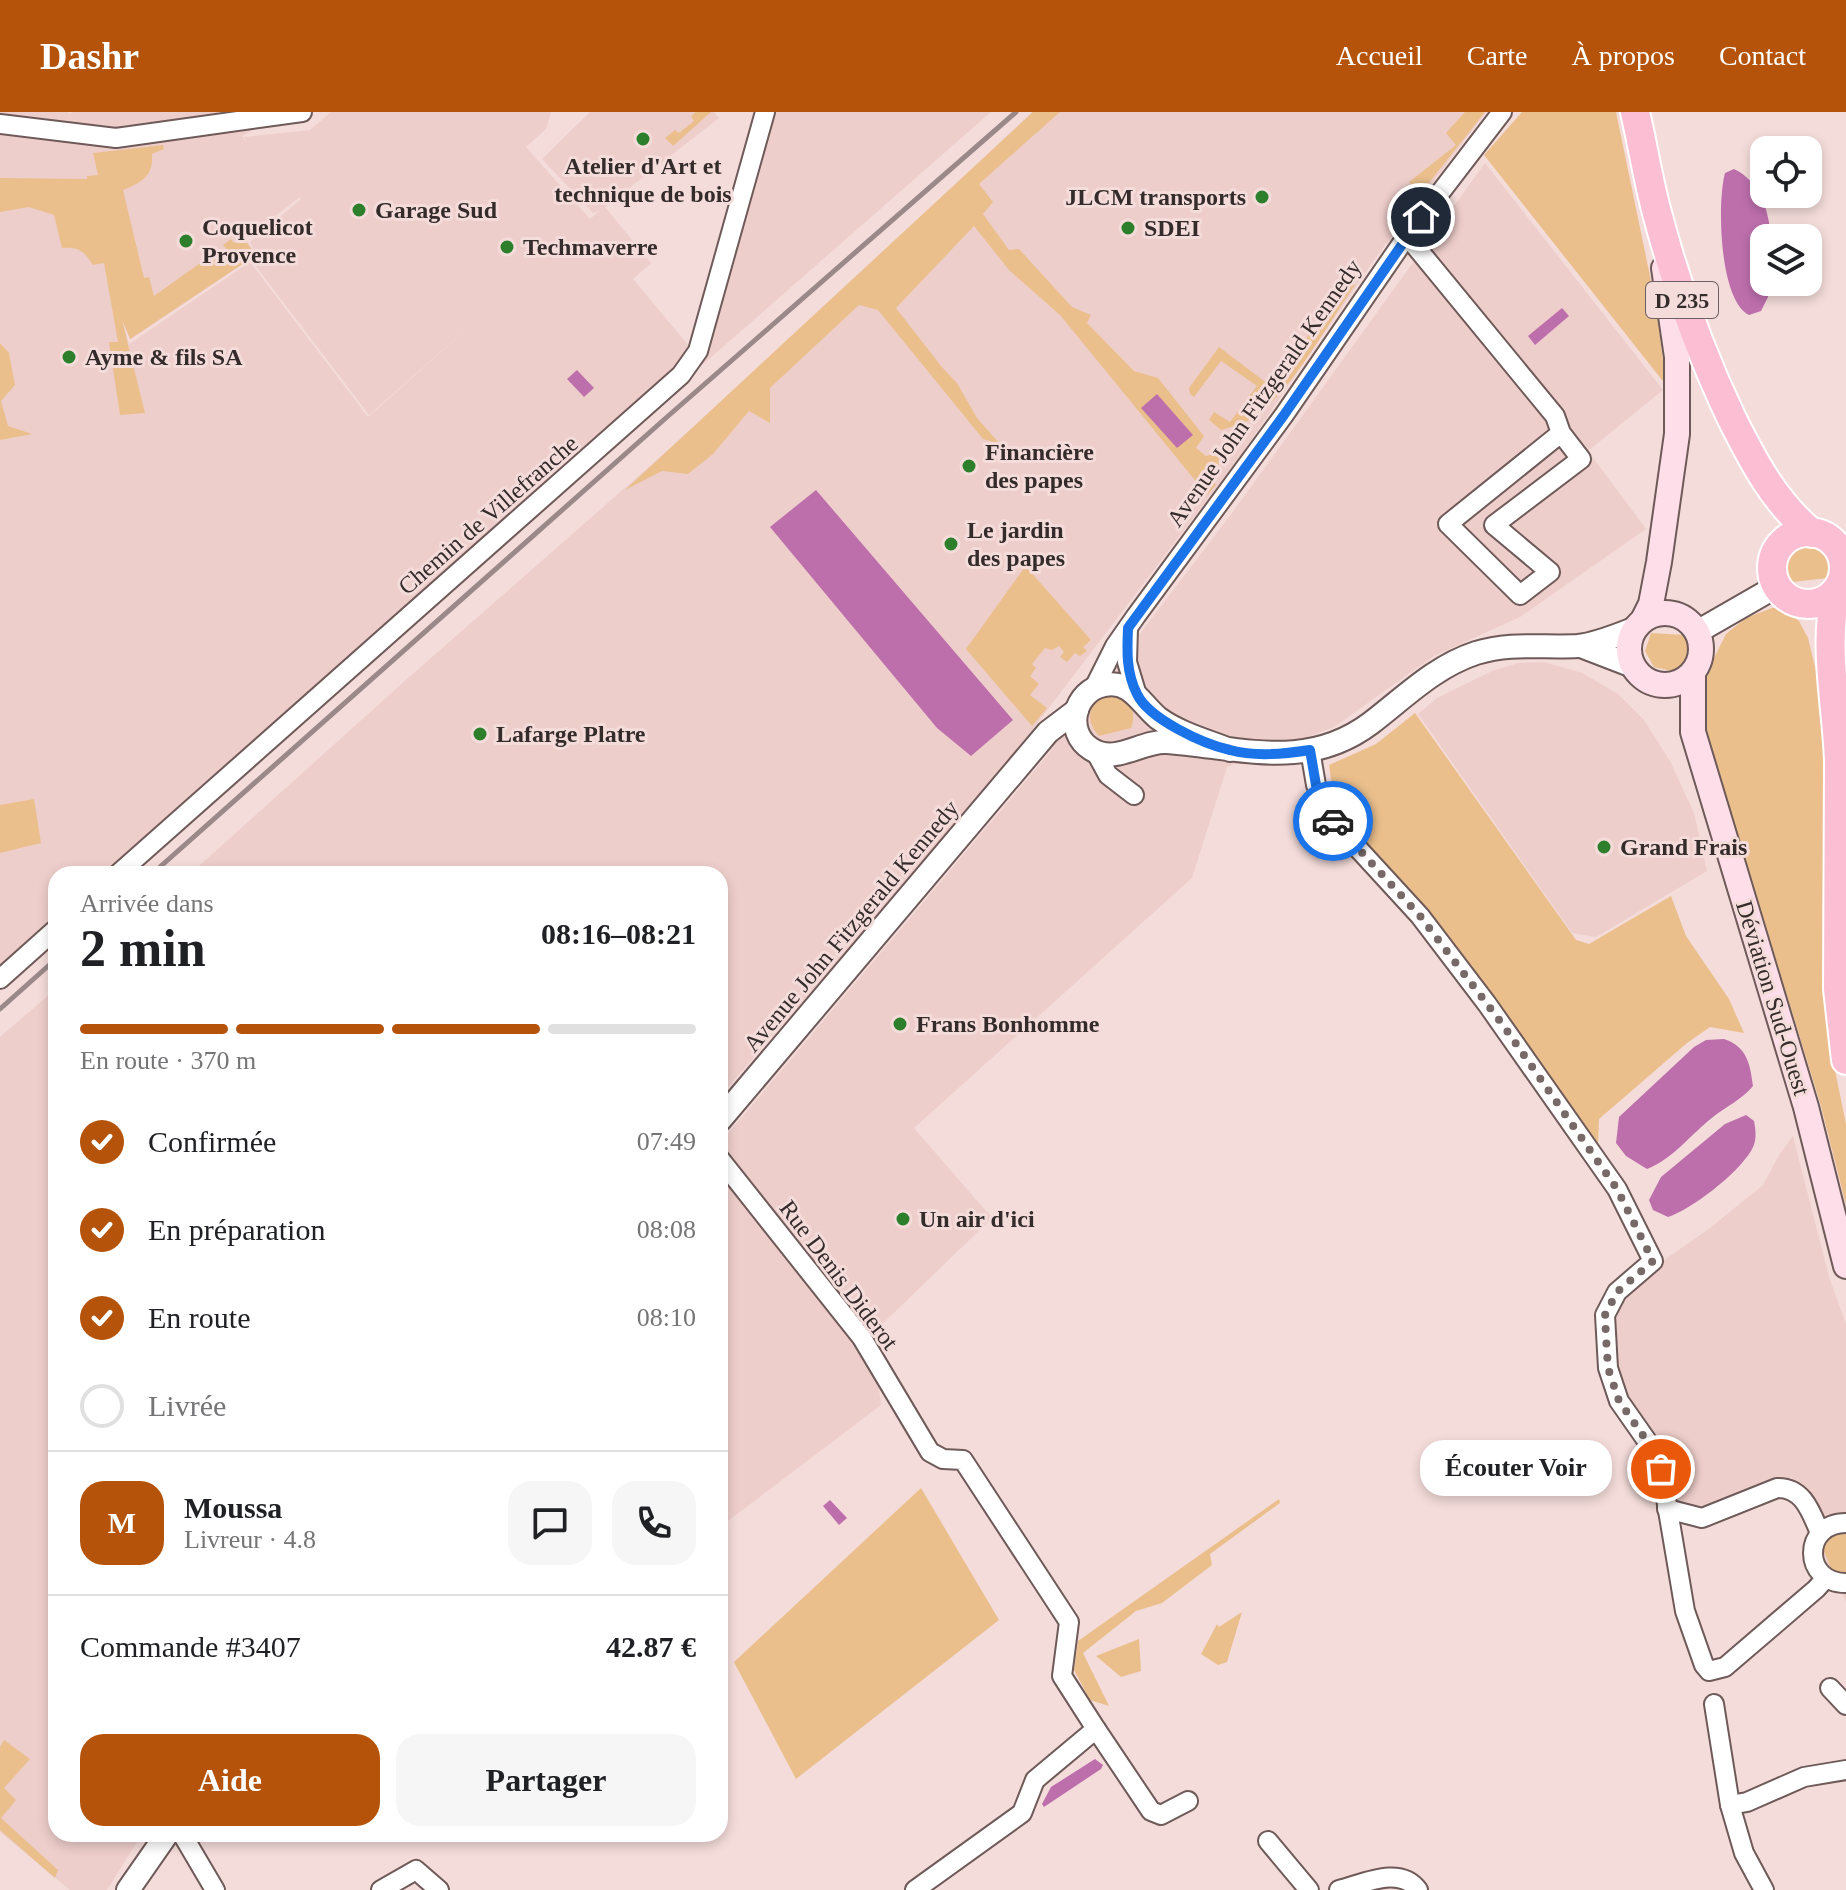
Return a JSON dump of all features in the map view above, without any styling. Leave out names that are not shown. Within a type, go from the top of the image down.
[{"type":"main road","name":"D 235","points":[[1635,112],[1656,211],[1696,338],[1762,477],[1786,508],[1812,533]]},
{"type":"main road","points":[[1656,211],[1677,357],[1677,434],[1651,604],[1629,646],[1638,674],[1670,698],[1693,732]]},
{"type":"main road","name":"D 235","points":[[1762,477],[1777,535],[1777,550]]},
{"type":"main road","points":[[1831,672],[1812,624],[1788,594],[1772,564],[1777,550],[1791,537],[1812,533],[1832,542],[1839,550],[1842,573],[1831,610],[1831,672],[1838,745],[1838,989],[1846,1060]]},
{"type":"main road","points":[[1788,594],[1816,603],[1827,599],[1842,573]]},
{"type":"main road","points":[[1639,624],[1660,613],[1670,613],[1687,620],[1697,632],[1702,648],[1693,673],[1675,684],[1655,684]]},
{"type":"main road","points":[[1693,673],[1693,732]]},
{"type":"main road","name":"Déviation Sud-Ouest","points":[[1693,732],[1806,1107],[1846,1266]]},
{"type":"street","points":[[0,124],[116,138],[302,112]]},
{"type":"street","name":"Chemin de Villefranche","points":[[127,866],[681,375],[698,351],[765,112]]},
{"type":"street","name":"Avenue John Fitzgerald Kennedy","points":[[1094,688],[1115,646],[1284,415],[1407,236],[1502,112]]},
{"type":"street","points":[[1407,236],[1555,416],[1561,433],[1581,459],[1494,525],[1550,572],[1520,595],[1448,524],[1561,433]]},
{"type":"street","points":[[1697,632],[1788,594]]},
{"type":"street","points":[[1581,646],[1639,624]]},
{"type":"street","points":[[1128,628],[1127,662],[1140,699],[1146,712],[1145,732],[1129,750],[1126,790],[1108,775],[1076,729],[1077,710],[1086,694],[1094,688],[1112,684],[1122,686],[1140,699],[1169,725],[1230,750]]},
{"type":"street","points":[[1090,748],[1104,755],[1163,742],[1265,754],[1310,750],[1350,737],[1423,681],[1457,661],[1496,648],[1581,646],[1633,666]]},
{"type":"street","name":"Avenue John Fitzgerald Kennedy","points":[[728,1111],[1048,732],[1077,710]]},
{"type":"street","name":"Avenue John Fitzgerald Kennedy","points":[[1020,765],[1050,746],[1071,742],[1090,748]]},
{"type":"street","points":[[1310,750],[1316,785],[1330,818],[1420,916],[1514,1041],[1617,1189],[1653,1261],[1617,1292],[1605,1315],[1608,1368],[1619,1401],[1647,1441],[1661,1469],[1685,1611],[1704,1665],[1709,1671],[1725,1667],[1826,1578]]},
{"type":"street","points":[[0,979],[48,936]]},
{"type":"street","name":"Rue Denis Diderot","points":[[728,1169],[862,1338],[930,1452],[943,1459],[963,1460],[1069,1622],[1062,1676],[1151,1811],[1161,1815],[1188,1801]]},
{"type":"street","points":[[1667,1509],[1702,1518],[1777,1488],[1787,1488],[1802,1496],[1820,1533]]},
{"type":"street","points":[[1846,1523],[1830,1526],[1820,1533],[1814,1544],[1813,1557],[1817,1569],[1826,1578],[1846,1583]]},
{"type":"street","points":[[1830,1688],[1846,1705]]},
{"type":"street","points":[[1714,1704],[1730,1805],[1744,1853],[1764,1890]]},
{"type":"street","points":[[915,1890],[1022,1813],[1035,1780],[1096,1729]]},
{"type":"street","points":[[1730,1805],[1747,1802],[1804,1777],[1846,1770]]},
{"type":"street","points":[[1268,1841],[1309,1890]]},
{"type":"street","points":[[119,1890],[146,1842]]},
{"type":"street","points":[[128,1890],[161,1842]]},
{"type":"street","points":[[187,1842],[215,1890]]},
{"type":"street","points":[[381,1890],[416,1870],[439,1890]]},
{"type":"street","points":[[1339,1890],[1396,1876],[1413,1883],[1418,1890]]},
{"type":"shaded area","points":[[0,112],[286,112],[242,136],[248,144],[244,137],[310,130],[331,112],[551,112],[546,129],[526,147],[590,219],[600,210],[593,213],[542,159],[590,112],[714,112],[719,118],[605,207],[651,263],[633,279],[694,352],[119,866],[48,866],[48,929],[0,972]],"holes":[[[301,199],[250,242],[255,252],[245,239]],[[258,254],[252,261],[369,415],[486,312],[368,417],[250,262],[129,344],[119,305],[130,340]]]},
{"type":"shaded area","points":[[696,112],[711,112],[673,146],[665,138],[675,130],[679,133],[694,121],[691,116]]},
{"type":"shaded area","points":[[766,112],[991,112],[700,367]]},
{"type":"shaded area","points":[[1032,112],[1486,112],[1374,260],[1239,458],[1029,734],[873,922],[728,1087],[728,866],[199,866],[749,379]]},
{"type":"shaded area","points":[[1033,112],[1060,112],[979,184],[993,202],[983,214],[1009,250],[1019,249],[1072,307],[1091,315],[1087,323],[1134,371],[1158,378],[1204,436],[1196,448],[1206,456],[1216,453],[1219,458],[1218,475],[1210,477],[1216,485],[1207,495],[1060,315],[1009,270],[974,226],[896,308],[957,383],[977,418],[1000,444],[983,439],[878,310],[859,305],[770,388],[770,423],[749,411],[713,454],[688,474],[662,471],[625,490]]},
{"type":"shaded area","points":[[1465,112],[1485,112],[1420,194],[1409,182],[1456,145],[1446,133]]},
{"type":"shaded area","points":[[1522,112],[1616,112],[1656,305],[1666,385],[1484,155]]},
{"type":"shaded area","points":[[163,145],[164,149],[152,154],[151,168],[145,178],[123,190],[144,278],[149,277],[154,296],[210,256],[215,260],[227,250],[223,245],[231,239],[234,243],[243,238],[256,255],[130,339],[122,320],[145,413],[120,415],[109,342],[118,342],[104,263],[93,265],[80,251],[62,248],[54,215],[29,207],[0,212],[0,178],[87,179],[87,176],[98,175],[93,153]]},
{"type":"shaded area","points":[[1485,163],[1663,390],[1588,451],[1646,529],[1520,617],[1434,656],[1334,727],[1227,767],[1192,878],[914,1128],[992,1218],[872,1334],[881,1405],[728,1521],[728,1134],[1045,758],[1232,513]]},
{"type":"shaded area","points":[[1734,169],[1750,180],[1750,208],[1765,208],[1768,218],[1769,224],[1750,224],[1750,296],[1768,296],[1761,311],[1749,315],[1739,306],[1731,291],[1726,271],[1721,227],[1725,173]]},
{"type":"shaded area","points":[[1350,281],[1355,285],[1297,372],[1270,404],[1252,418],[1221,430],[1209,420],[1214,412],[1230,422],[1257,386],[1221,361],[1194,397],[1190,394],[1189,388],[1219,347],[1268,384],[1274,385],[1342,287]]},
{"type":"shaded area","points":[[1562,308],[1569,316],[1535,345],[1528,336]]},
{"type":"shaded area","points":[[0,343],[9,353],[15,385],[1,401],[8,426],[32,434],[0,440]]},
{"type":"shaded area","points":[[577,370],[594,388],[584,397],[567,379]]},
{"type":"shaded area","points":[[1157,394],[1193,435],[1177,448],[1141,408]]},
{"type":"shaded area","points":[[816,490],[1013,720],[971,756],[937,728],[770,527]]},
{"type":"shaded area","points":[[1807,546],[1819,549],[1827,556],[1830,566],[1828,578],[1792,582],[1789,560],[1796,551]]},
{"type":"shaded area","points":[[1024,568],[1091,640],[1083,647],[1087,651],[1080,656],[1075,653],[1067,662],[1060,657],[1064,652],[1059,646],[1052,650],[1045,648],[1032,664],[1036,668],[1030,676],[1039,684],[1030,695],[1047,708],[1032,726],[966,649]]},
{"type":"shaded area","points":[[1780,608],[1799,621],[1808,638],[1822,696],[1826,743],[1824,988],[1831,1051],[1846,1124],[1846,1205],[1821,1106],[1698,706],[1700,686],[1726,634],[1746,618]]},
{"type":"shaded area","points":[[1651,633],[1685,635],[1689,647],[1683,664],[1672,671],[1654,667],[1645,651]]},
{"type":"shaded area","points":[[1544,662],[1582,673],[1618,694],[1644,720],[1670,761],[1694,813],[1707,871],[1596,937],[1572,933],[1418,714],[1437,698],[1492,671],[1518,663]]},
{"type":"shaded area","points":[[1109,695],[1121,698],[1130,705],[1133,721],[1131,728],[1099,736],[1091,724],[1090,712],[1096,702]]},
{"type":"shaded area","points":[[1415,713],[1576,940],[1589,944],[1671,896],[1686,936],[1729,999],[1744,1033],[1710,1027],[1687,1043],[1599,1119],[1598,1145],[1434,918],[1358,839],[1335,807],[1329,765],[1376,744]]},
{"type":"shaded area","points":[[34,799],[41,843],[0,853],[0,805]]},
{"type":"shaded area","points":[[48,996],[48,1842],[137,1842],[107,1890],[70,1890],[0,1832],[0,1037]]},
{"type":"shaded area","points":[[1724,1039],[1738,1046],[1746,1057],[1753,1086],[1656,1165],[1647,1169],[1626,1156],[1616,1143],[1619,1117],[1694,1047],[1706,1040]]},
{"type":"shaded area","points":[[1746,1115],[1754,1121],[1755,1140],[1751,1151],[1736,1170],[1701,1199],[1678,1213],[1668,1217],[1653,1210],[1649,1200],[1661,1177],[1725,1124]]},
{"type":"shaded area","points":[[1793,1136],[1829,1277],[1846,1324],[1846,1601],[1835,1582],[1792,1477],[1699,1514],[1683,1510],[1674,1500],[1659,1445],[1624,1397],[1614,1357],[1613,1309],[1650,1270],[1710,1228],[1763,1185]]},
{"type":"shaded area","points":[[921,1488],[999,1620],[796,1779],[734,1662]]},
{"type":"shaded area","points":[[1279,1499],[1280,1503],[1210,1554],[1212,1565],[1162,1603],[1136,1611],[1083,1653],[1109,1706],[1090,1700],[1074,1670],[1078,1641]]},
{"type":"shaded area","points":[[830,1500],[847,1518],[839,1525],[823,1506]]},
{"type":"shaded area","points":[[1846,1531],[1846,1576],[1828,1569],[1830,1566],[1822,1552],[1831,1535]]},
{"type":"shaded area","points":[[1242,1612],[1227,1662],[1218,1665],[1201,1654],[1217,1624],[1219,1627]]},
{"type":"shaded area","points":[[1139,1639],[1141,1671],[1121,1677],[1096,1656]]},
{"type":"shaded area","points":[[4,1740],[30,1759],[4,1788],[16,1800],[1,1818],[58,1870],[55,1878],[0,1830],[0,1747]]},
{"type":"shaded area","points":[[1095,1759],[1103,1765],[1101,1769],[1044,1807],[1042,1804],[1051,1787]]},
{"type":"railway","points":[[161,866],[1016,112]]},
{"type":"railway","points":[[0,1009],[48,966]]},
{"type":"way so far","points":[[1333,821],[1420,916],[1550,1090],[1617,1189],[1653,1261],[1617,1292],[1605,1315],[1608,1368],[1619,1401],[1647,1441],[1661,1469]]},
{"type":"place","name":"Atelier d'Art et technique de bois","points":[[643,139]]},
{"type":"place","name":"JLCM transports","points":[[1262,197]]},
{"type":"place","name":"Garage Sud","points":[[359,210]]},
{"type":"place","name":"SDEI","points":[[1128,228]]},
{"type":"place","name":"Coquelicot Provence","points":[[186,241]]},
{"type":"place","name":"Techmaverre","points":[[507,247]]},
{"type":"place","name":"Ayme & fils SA","points":[[69,357]]},
{"type":"place","name":"Financière des papes","points":[[969,466]]},
{"type":"place","name":"Le jardin des papes","points":[[951,544]]},
{"type":"place","name":"Lafarge Platre","points":[[480,734]]},
{"type":"place","name":"Grand Frais","points":[[1604,847]]},
{"type":"place","name":"Frans Bonhomme","points":[[900,1024]]},
{"type":"place","name":"Un air d'ici","points":[[903,1219]]},
{"type":"place","name":"Écouter Voir","points":[[1661,1469]]},
{"type":"route","points":[[1333,821],[1316,785],[1310,750],[1287,754],[1230,750],[1169,725],[1142,703],[1127,662],[1128,628],[1284,415],[1421,217]]}]
